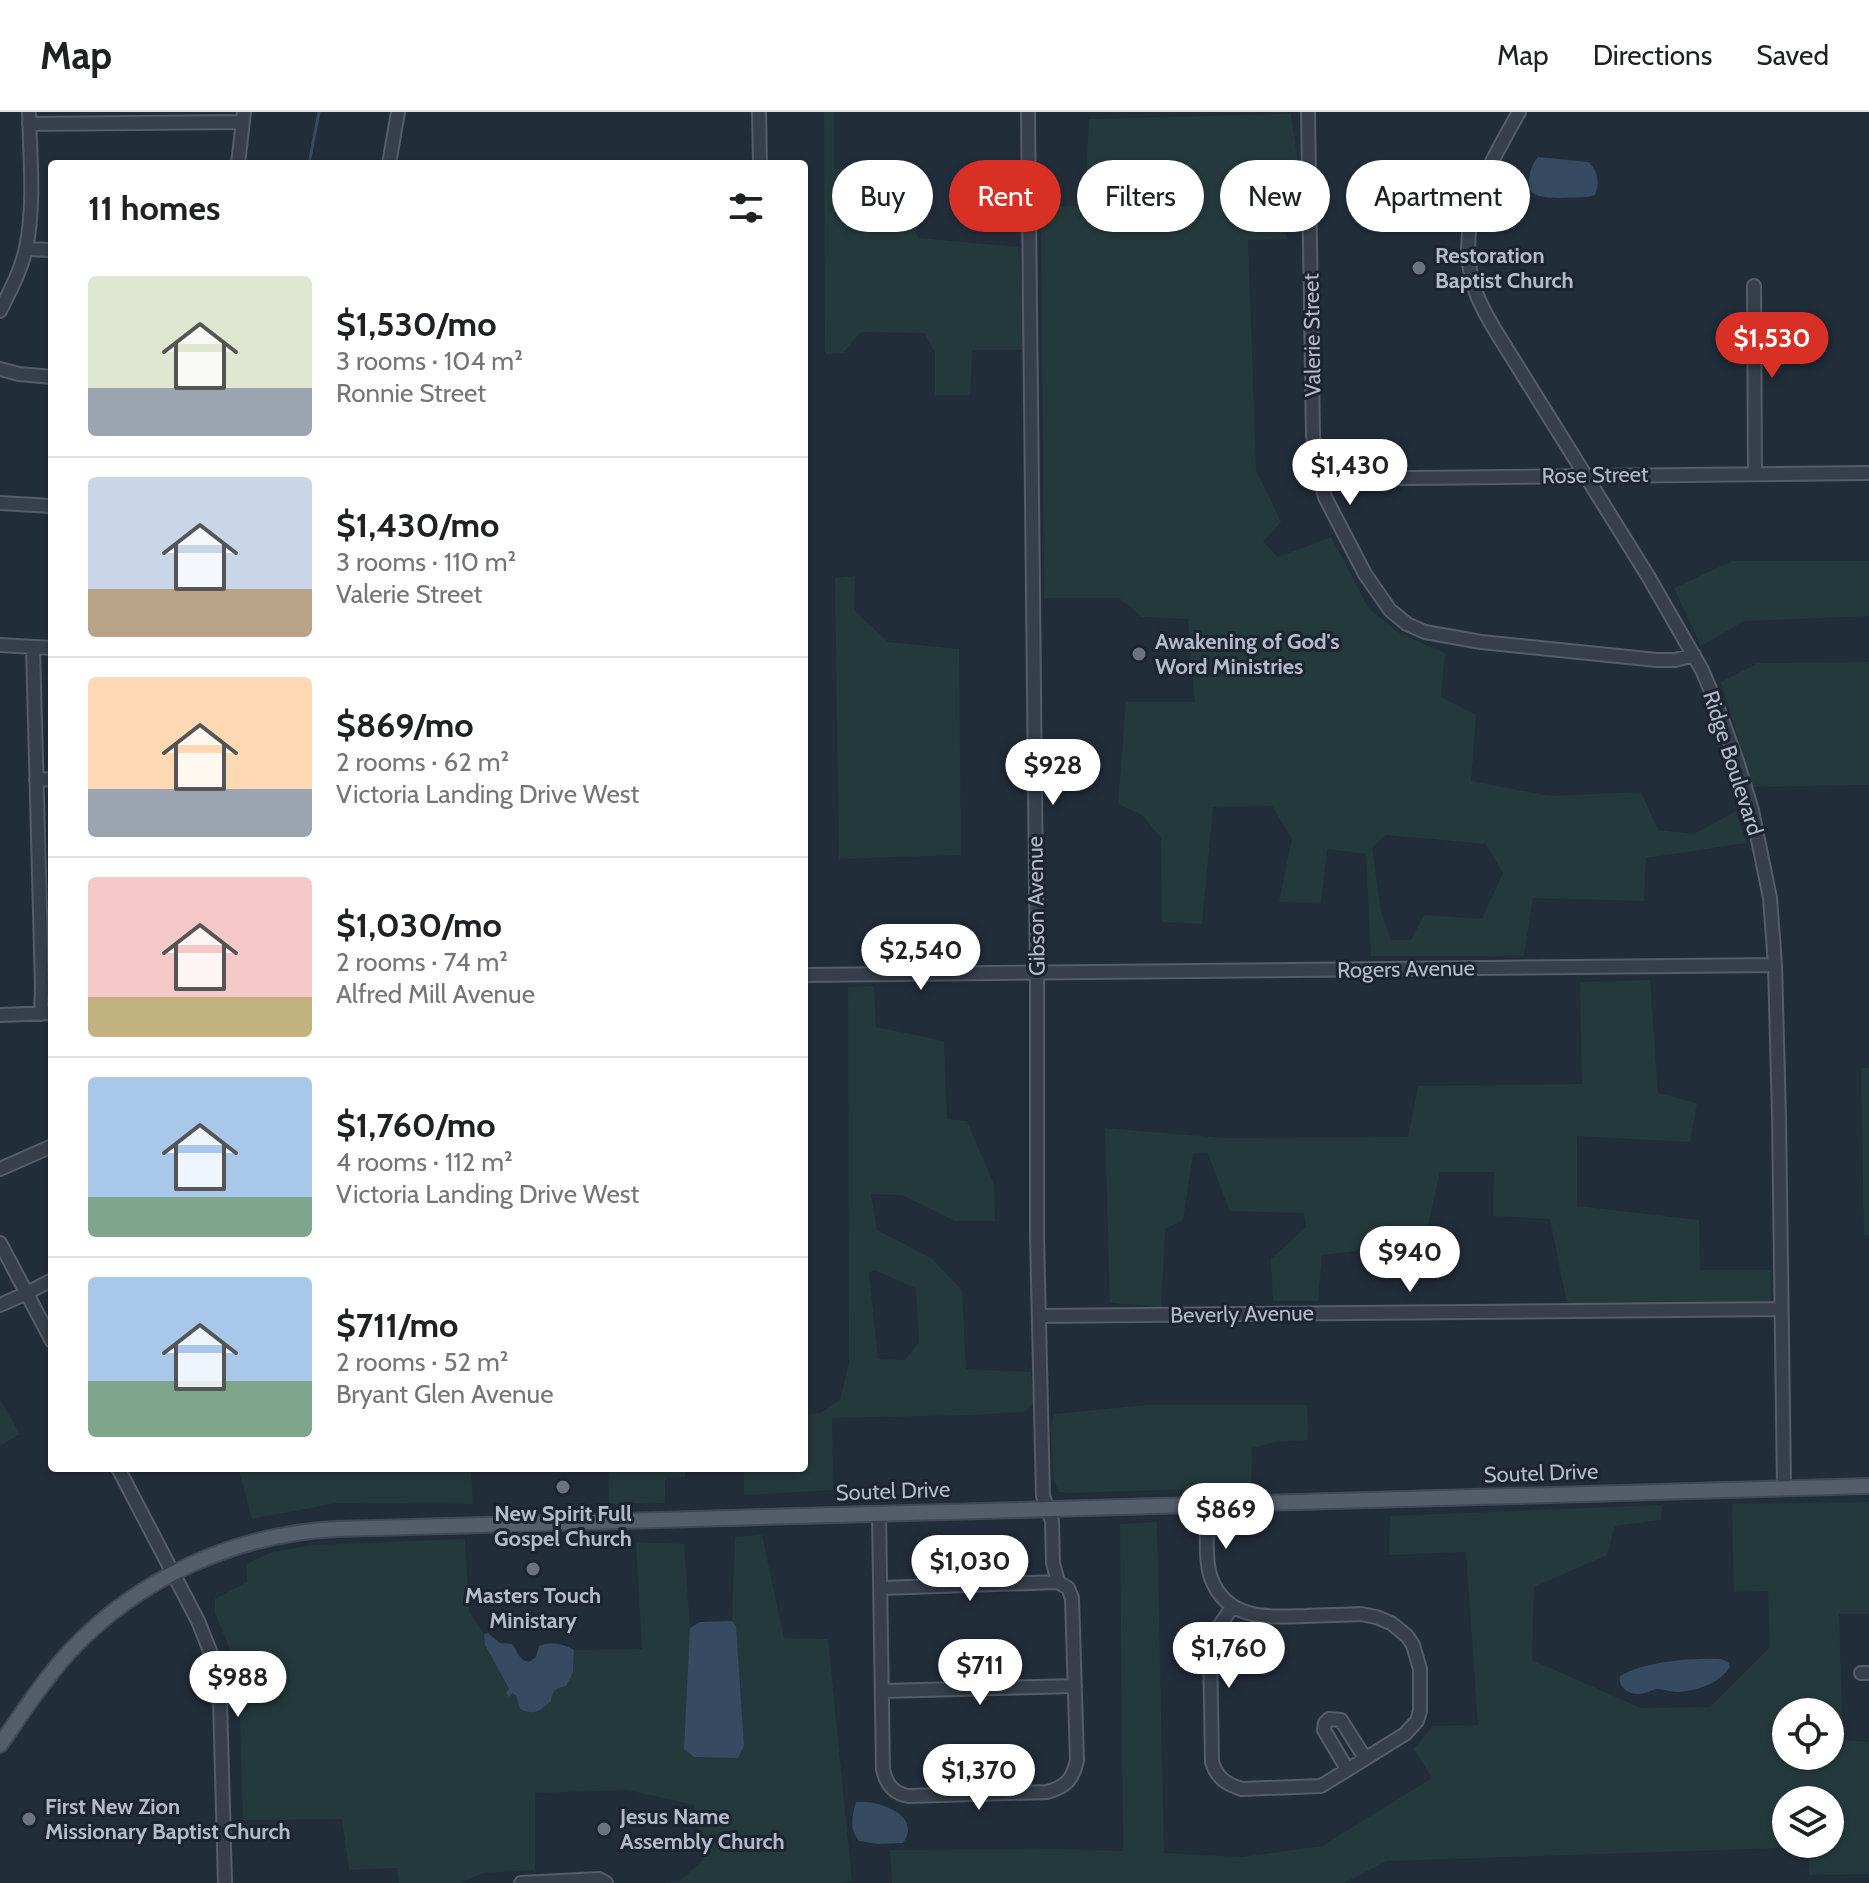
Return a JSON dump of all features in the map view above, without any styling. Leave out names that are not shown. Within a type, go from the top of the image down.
[{"type":"main road","name":"Soutel Drive","points":[[0,1745],[49,1676],[86,1635],[141,1591],[205,1558],[241,1545],[314,1530],[1869,1486]]},
{"type":"street","points":[[390,160],[398,112]]},
{"type":"street","points":[[759,112],[760,160]]},
{"type":"street","name":"Gibson Avenue","points":[[883,1691],[883,1769],[885,1778],[899,1794],[1047,1792],[1069,1782],[1075,1772],[1072,1598],[1068,1588],[1058,1582],[1053,1563],[1052,1521],[1043,1496],[1037,1236],[1028,112]]},
{"type":"street","name":"Valerie Street","points":[[1308,112],[1313,436],[1325,497],[1365,574],[1390,610],[1407,624],[1425,632],[1481,642],[1644,659],[1675,660],[1694,655]]},
{"type":"street","name":"Ridge Boulevard","points":[[1519,112],[1477,195],[1469,235],[1474,289],[1495,330],[1694,655],[1716,703],[1738,764],[1752,810],[1766,876],[1775,965],[1784,1488]]},
{"type":"street","points":[[0,311],[15,282],[26,249],[30,199],[29,118],[244,117],[239,160]]},
{"type":"street","points":[[26,249],[48,250]]},
{"type":"street","points":[[1754,286],[1755,474]]},
{"type":"street","points":[[0,369],[48,377]]},
{"type":"street","name":"Rose Street","points":[[1321,479],[1869,473]]},
{"type":"street","points":[[0,503],[48,506]]},
{"type":"street","points":[[0,645],[48,648]]},
{"type":"street","points":[[0,1015],[46,1014],[42,987],[45,902],[36,780],[33,647]]},
{"type":"street","points":[[36,780],[48,779]]},
{"type":"street","name":"Rogers Avenue","points":[[808,975],[1775,965]]},
{"type":"street","points":[[0,1169],[48,1148]]},
{"type":"street","points":[[0,1243],[48,1333]]},
{"type":"street","points":[[0,1305],[48,1282]]},
{"type":"street","name":"Beverly Avenue","points":[[1039,1316],[1781,1309]]},
{"type":"street","points":[[120,1472],[206,1639],[216,1677],[220,1700],[225,1883]]},
{"type":"street","points":[[1207,1504],[1211,1578],[1233,1606],[1265,1617],[1361,1614],[1376,1617],[1402,1630],[1413,1645],[1420,1669],[1417,1721],[1405,1734],[1321,1786],[1242,1789],[1229,1785],[1215,1771],[1212,1762],[1210,1646],[1213,1635],[1233,1606]]},
{"type":"street","points":[[879,1513],[883,1691],[1075,1686]]},
{"type":"street","points":[[881,1588],[1058,1582]]},
{"type":"street","points":[[1402,1630],[1412,1619]]},
{"type":"street","points":[[1347,1769],[1324,1730],[1329,1719],[1341,1720],[1365,1758]]},
{"type":"street","points":[[521,1883],[599,1879],[606,1883]]},
{"type":"green space","points":[[824,112],[834,112],[832,232],[915,232],[919,238],[1019,247],[1025,350],[972,350],[970,395],[935,395],[935,353],[924,333],[861,332],[843,353],[825,354]]},
{"type":"green space","points":[[1291,114],[1297,160],[1220,160],[1220,232],[1286,232],[1286,239],[1248,240],[1256,470],[1281,522],[1263,542],[1278,557],[1331,537],[1369,609],[1401,634],[1445,653],[1441,697],[1476,715],[1471,781],[1550,796],[1641,792],[1658,830],[1694,834],[1736,811],[1746,843],[1646,858],[1644,901],[1533,898],[1524,956],[1371,956],[1366,854],[1327,849],[1321,903],[1279,902],[1292,839],[1272,806],[1213,807],[1202,924],[1162,922],[1161,838],[1142,815],[1118,804],[1126,702],[1195,702],[1188,619],[1142,617],[1119,598],[1044,598],[1041,232],[1061,232],[1061,207],[1077,206],[1077,232],[1204,232],[1204,160],[1087,160],[1089,119]],"holes":[[[1386,835],[1486,844],[1503,873],[1482,919],[1424,915],[1411,940],[1391,940],[1381,912],[1372,848]]]},
{"type":"green space","points":[[1732,561],[1869,561],[1869,616],[1744,621],[1701,646],[1674,588]]},
{"type":"green space","points":[[855,576],[854,610],[888,642],[959,649],[961,855],[839,859],[835,578]]},
{"type":"green space","points":[[1869,662],[1869,785],[1753,787],[1721,682],[1758,663]]},
{"type":"green space","points":[[1650,980],[1658,1093],[1697,1103],[1690,1142],[1577,1136],[1577,1206],[1699,1220],[1700,1270],[1771,1270],[1771,1303],[1567,1304],[1550,1219],[1493,1216],[1494,1172],[1440,1172],[1424,1243],[1322,1255],[1318,1301],[1273,1301],[1271,1259],[1306,1227],[1304,1213],[1230,1211],[1207,1152],[1193,1154],[1183,1220],[1165,1229],[1161,1307],[1110,1303],[1105,1128],[1224,1138],[1408,1137],[1418,1086],[1582,1084],[1580,982]]},
{"type":"green space","points":[[874,986],[876,1027],[944,1041],[947,1119],[967,1121],[994,1185],[995,1221],[955,1221],[902,1195],[871,1194],[877,1230],[931,1258],[962,1290],[966,1369],[1031,1372],[1033,1404],[1024,1412],[832,1418],[833,1490],[744,1495],[744,1472],[808,1472],[808,1414],[820,1413],[840,1400],[849,1363],[848,987]],"holes":[[[874,1270],[916,1288],[919,1342],[905,1360],[878,1359],[869,1273]]]},
{"type":"green space","points":[[1861,1068],[1869,1068],[1869,1235],[1864,1236]]},
{"type":"green space","points":[[0,1399],[20,1434],[0,1446]]},
{"type":"green space","points":[[1148,1405],[1307,1405],[1308,1440],[1275,1442],[1252,1448],[1251,1487],[1059,1492],[1053,1479],[1051,1427],[1054,1414]]},
{"type":"green space","points":[[239,1472],[471,1472],[473,1504],[337,1503],[252,1519]]},
{"type":"green space","points":[[608,1472],[685,1472],[685,1477],[665,1478],[665,1503],[609,1504]]},
{"type":"green space","points":[[1869,1502],[1869,1614],[1839,1614],[1842,1698],[1772,1698],[1772,1770],[1844,1770],[1844,1740],[1869,1742],[1869,1874],[1809,1875],[1808,1858],[1844,1858],[1844,1786],[1772,1786],[1772,1848],[1387,1861],[1344,1883],[892,1883],[890,1850],[1123,1851],[1120,1524],[1157,1522],[1164,1853],[1243,1857],[1322,1846],[1432,1778],[1414,1749],[1433,1726],[1478,1725],[1466,1552],[1389,1555],[1390,1516],[1662,1505],[1661,1520],[1615,1526],[1607,1555],[1534,1587],[1532,1660],[1641,1708],[1710,1707],[1770,1647],[1768,1591],[1734,1592],[1732,1504]]},
{"type":"green space","points":[[762,1535],[784,1638],[828,1639],[852,1881],[664,1883],[681,1880],[704,1859],[694,1805],[627,1790],[535,1793],[535,1870],[484,1873],[460,1883],[399,1883],[397,1868],[349,1870],[342,1819],[243,1820],[239,1686],[234,1660],[215,1613],[215,1599],[247,1582],[246,1564],[272,1552],[313,1545],[465,1539],[469,1612],[484,1634],[485,1645],[509,1690],[506,1693],[512,1693],[521,1709],[528,1713],[573,1672],[574,1650],[642,1649],[636,1542],[684,1544],[690,1628],[736,1626],[732,1621],[735,1537]]},
{"type":"water","points":[[1538,157],[1588,162],[1597,177],[1595,195],[1558,198],[1536,195],[1530,189],[1532,168]]},
{"type":"water","points":[[732,1621],[736,1626],[744,1746],[738,1758],[694,1757],[684,1749],[690,1628],[700,1622]]},
{"type":"water","points":[[488,1633],[500,1643],[512,1644],[520,1657],[529,1662],[536,1657],[539,1646],[543,1644],[557,1644],[574,1650],[573,1672],[566,1686],[555,1690],[551,1701],[540,1710],[529,1712],[520,1709],[516,1696],[512,1693],[509,1697],[506,1693],[509,1689],[485,1645],[484,1634]]},
{"type":"water","points":[[1721,1659],[1730,1666],[1726,1672],[1714,1682],[1691,1690],[1676,1692],[1657,1689],[1635,1694],[1624,1689],[1620,1683],[1620,1676],[1643,1667],[1683,1660]]},
{"type":"water","points":[[856,1802],[886,1807],[903,1817],[908,1833],[903,1843],[859,1841],[853,1827]]},
{"type":"waterway","points":[[310,160],[319,112]]},
{"type":"place","name":"Restoration Baptist Church","points":[[1419,268]]},
{"type":"place","name":"Awakening of God's Word Ministries","points":[[1139,654]]},
{"type":"place","name":"New Spirit Full Gospel Church","points":[[563,1487]]},
{"type":"place","name":"Masters Touch Ministary","points":[[533,1569]]},
{"type":"place","name":"First New Zion Missionary Baptist Church","points":[[29,1819]]},
{"type":"place","name":"Jesus Name Assembly Church","points":[[604,1829]]}]
